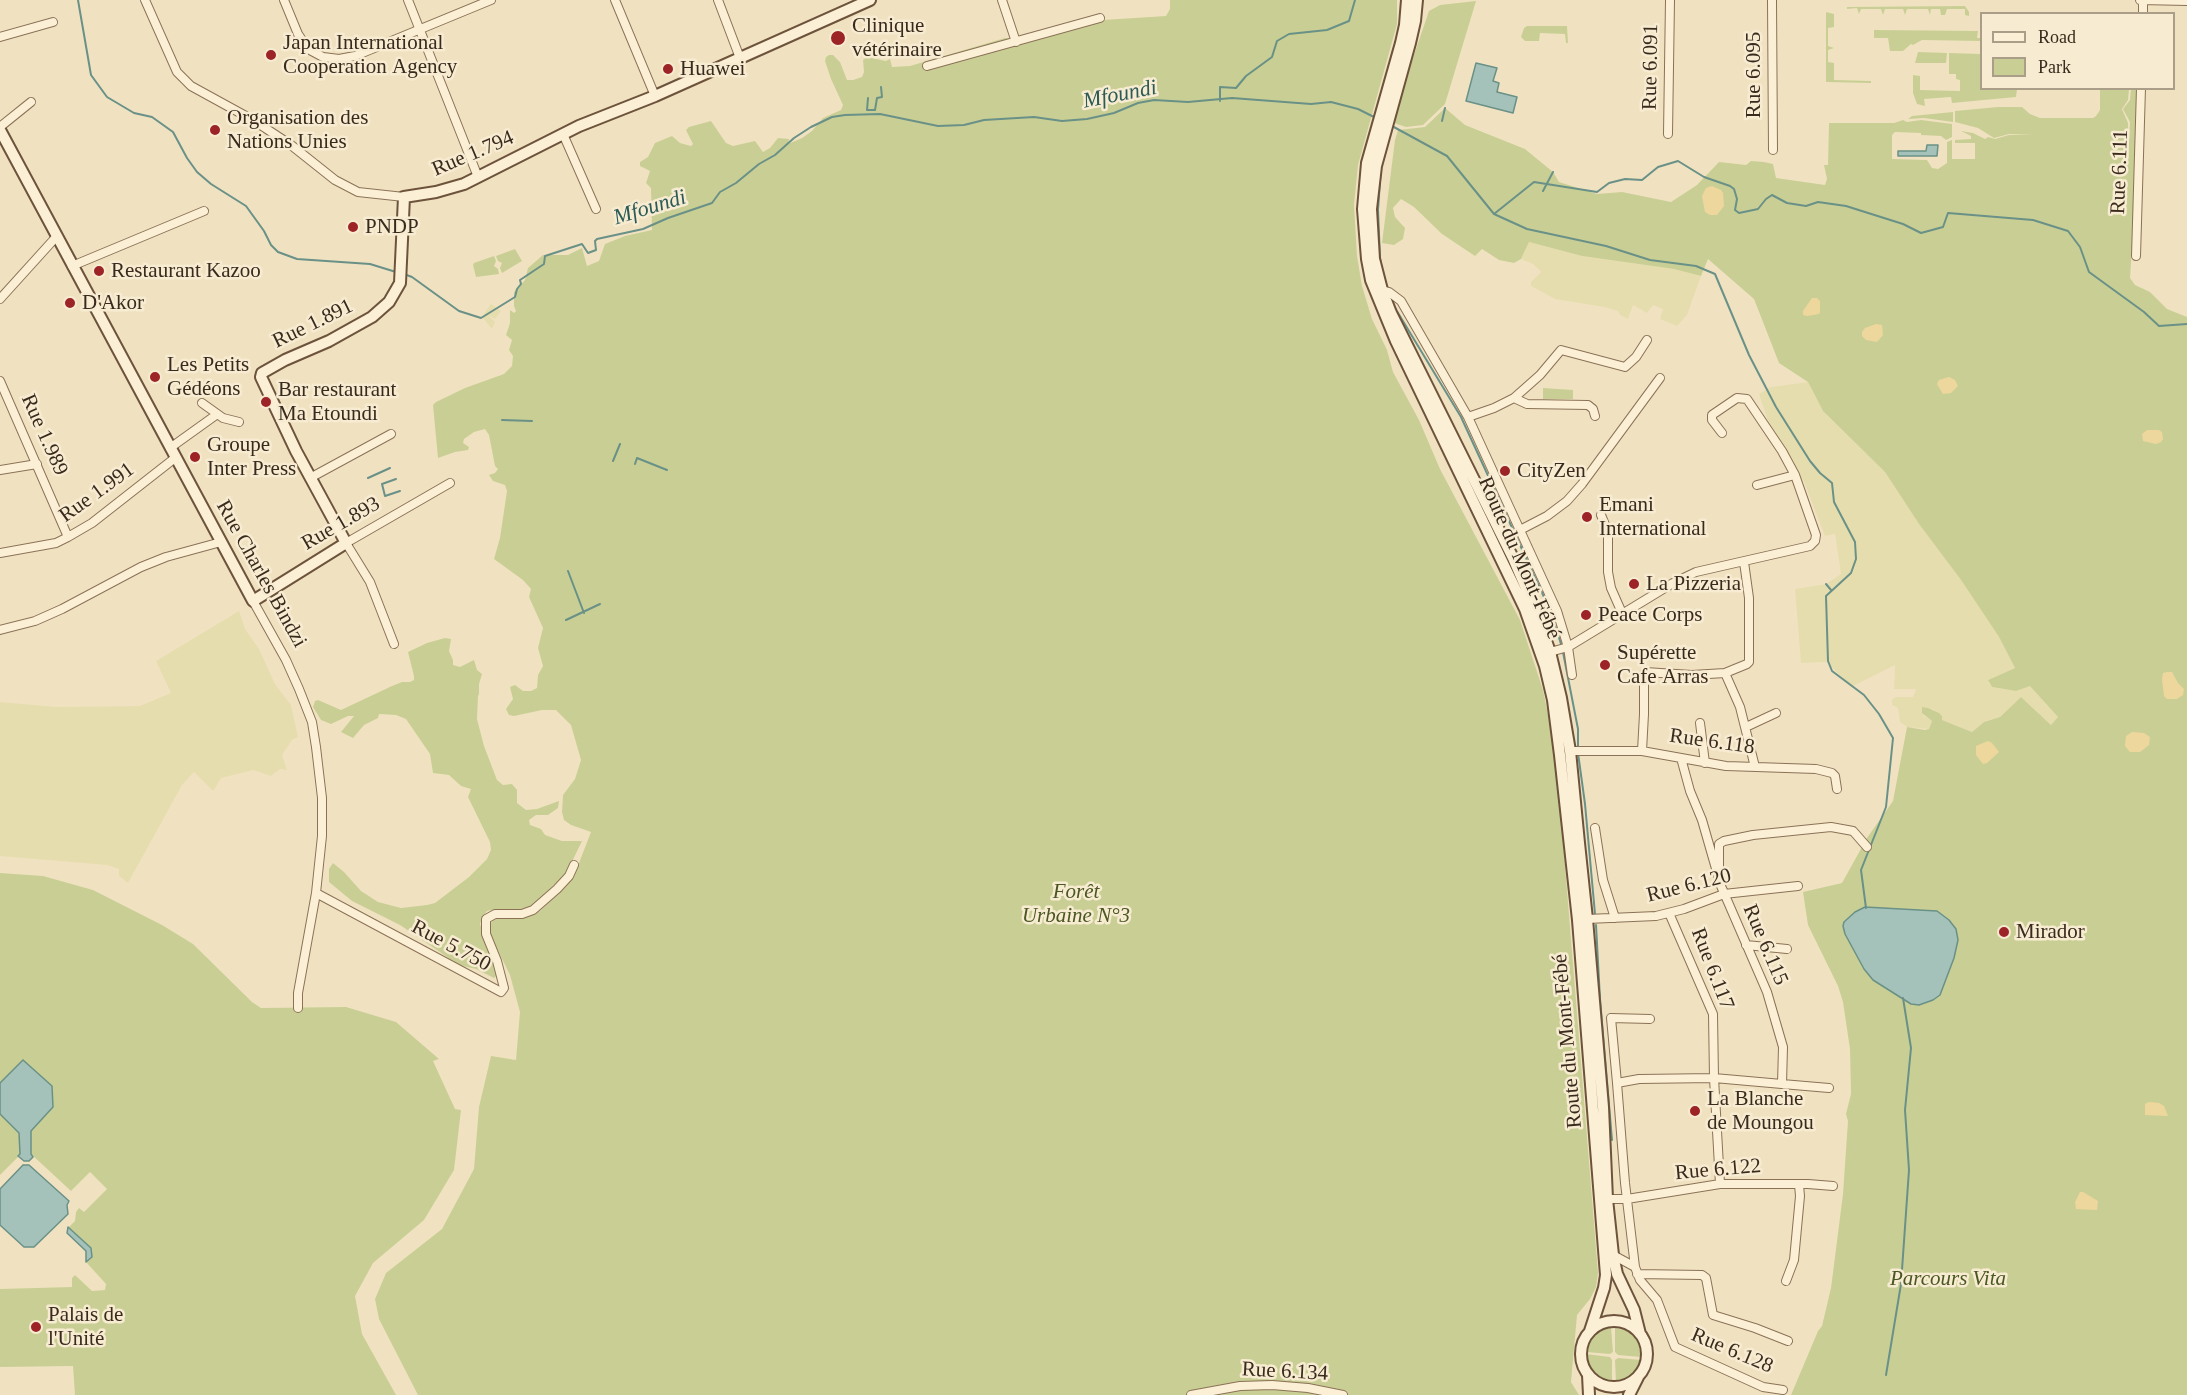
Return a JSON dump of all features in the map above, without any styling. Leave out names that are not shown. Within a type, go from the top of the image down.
[{"type":"street","name":"Rue 1.794","points":[[145,0],[177,72],[191,86],[253,120],[335,180],[358,192],[404,197],[453,188],[563,134],[655,96],[870,0]]},
{"type":"street","points":[[284,0],[303,42],[315,54],[331,59],[355,56],[491,0]]},
{"type":"street","points":[[408,0],[478,177]]},
{"type":"street","points":[[615,0],[655,96]]},
{"type":"street","points":[[718,0],[740,58]]},
{"type":"street","points":[[1002,0],[1016,42]]},
{"type":"street","name":"Route du Mont-Fébé","points":[[1407,0],[1403,34],[1367,163],[1363,209],[1367,260],[1371,280],[1396,341],[1525,609],[1545,666],[1560,755],[1578,920],[1606,1275],[1590,1331]]},
{"type":"street","name":"Route du Mont-Fébé","points":[[1417,0],[1410,43],[1376,166],[1371,209],[1374,259],[1382,290],[1399,330],[1513,558],[1550,652],[1570,751],[1587,919],[1613,1255],[1617,1274],[1634,1310],[1640,1334]]},
{"type":"street","name":"Rue 6.091","points":[[1668,134],[1670,0]]},
{"type":"street","name":"Rue 6.095","points":[[1772,0],[1773,150]]},
{"type":"street","points":[[2142,0],[2187,0]]},
{"type":"street","points":[[927,66],[1100,18]]},
{"type":"street","points":[[0,37],[53,22]]},
{"type":"street","name":"Rue 6.111","points":[[2136,256],[2141,90]]},
{"type":"street","points":[[0,129],[31,102]]},
{"type":"street","name":"Rue Charles Bindzi","points":[[0,129],[289,667],[312,722],[322,798],[322,836],[316,893],[298,993],[298,1008]]},
{"type":"street","points":[[563,134],[596,209]]},
{"type":"street","name":"Rue 1.891","points":[[346,543],[310,478],[261,376],[262,373],[285,360],[372,317],[389,302],[400,283],[404,197]]},
{"type":"street","points":[[72,266],[204,211]]},
{"type":"street","points":[[0,299],[57,236]]},
{"type":"street","points":[[1382,290],[1395,295],[1401,301],[1468,417],[1557,611],[1568,647],[1572,675]]},
{"type":"street","points":[[1468,417],[1514,398],[1540,375],[1561,350],[1625,367],[1636,357],[1647,340]]},
{"type":"street","points":[[1520,530],[1547,516],[1582,484],[1660,378]]},
{"type":"street","name":"Rue 1.989","points":[[0,381],[68,537]]},
{"type":"street","points":[[1514,398],[1527,404],[1588,405],[1593,409],[1595,416]]},
{"type":"street","points":[[1550,652],[1568,647],[1673,583],[1696,572],[1810,546],[1815,541],[1816,535],[1795,475],[1782,451],[1747,399],[1737,398],[1712,415],[1712,420],[1722,433]]},
{"type":"street","points":[[202,403],[216,415],[239,422]]},
{"type":"street","name":"Rue 1.991","points":[[0,553],[56,543],[92,523],[216,415]]},
{"type":"street","points":[[310,478],[392,434]]},
{"type":"street","points":[[0,470],[37,464]]},
{"type":"street","points":[[1757,485],[1795,475]]},
{"type":"street","name":"Rue 1.893","points":[[253,601],[346,543],[450,483]]},
{"type":"street","points":[[1601,516],[1608,532],[1608,572],[1611,588],[1622,614]]},
{"type":"street","points":[[0,630],[35,621],[141,567],[166,557],[221,542]]},
{"type":"street","points":[[346,543],[370,582],[394,644]]},
{"type":"street","points":[[1642,751],[1644,674],[1649,671],[1692,675],[1725,673],[1749,662],[1749,598],[1744,562]]},
{"type":"street","points":[[1725,673],[1740,707],[1755,767]]},
{"type":"street","points":[[1746,727],[1776,713]]},
{"type":"street","points":[[1700,723],[1705,763]]},
{"type":"street","name":"Rue 6.118","points":[[1570,751],[1642,751],[1705,763],[1816,769],[1832,773],[1835,776],[1837,789]]},
{"type":"street","name":"Rue 6.115","points":[[1681,758],[1724,894],[1767,992],[1783,1047],[1782,1084]]},
{"type":"street","points":[[1719,876],[1719,844],[1753,835],[1831,827],[1853,831],[1867,847]]},
{"type":"street","points":[[1595,828],[1603,880],[1615,918]]},
{"type":"street","name":"Rue 5.750","points":[[316,893],[501,992],[504,988],[497,961],[486,934],[486,919],[495,914],[522,914],[533,910],[569,876],[574,865]]},
{"type":"street","name":"Rue 6.120","points":[[1587,919],[1669,913],[1724,894],[1798,886]]},
{"type":"street","name":"Rue 6.117","points":[[1669,913],[1713,1014],[1720,1184]]},
{"type":"street","points":[[1746,945],[1787,949]]},
{"type":"street","points":[[1650,1019],[1611,1018],[1636,1271],[1702,1275],[1706,1278],[1713,1316],[1755,1328],[1788,1341]]},
{"type":"street","points":[[1617,1083],[1640,1079],[1714,1078],[1829,1088]]},
{"type":"street","name":"Rue 6.122","points":[[1607,1199],[1628,1199],[1720,1184],[1833,1186]]},
{"type":"street","points":[[1786,1281],[1794,1260],[1799,1185]]},
{"type":"street","name":"Rue 6.128","points":[[1613,1255],[1636,1271],[1657,1300],[1675,1347],[1763,1387],[1783,1390]]},
{"type":"street","points":[[1589,1395],[1588,1375],[1581,1361],[1583,1341],[1590,1331],[1603,1323],[1614,1321],[1624,1323],[1640,1334],[1646,1350],[1646,1359],[1629,1395]]},
{"type":"street","points":[[1588,1375],[1600,1384],[1614,1387],[1632,1381],[1639,1374]]},
{"type":"street","name":"Rue 6.134","points":[[1191,1395],[1240,1386],[1272,1385],[1308,1388],[1343,1395]]},
{"type":"shaded area","points":[[1529,242],[1582,256],[1674,269],[1701,276],[1687,315],[1677,326],[1660,319],[1663,309],[1653,305],[1647,313],[1633,305],[1628,319],[1620,315],[1618,311],[1604,307],[1555,299],[1531,286],[1531,282],[1541,272],[1533,264],[1521,259]]},
{"type":"shaded area","points":[[491,304],[501,311],[495,319],[488,315],[495,322],[492,329],[482,317]]},
{"type":"shaded area","points":[[1808,382],[1823,411],[1885,472],[1999,637],[2015,668],[1988,680],[1992,687],[2016,691],[2030,685],[2058,717],[2051,725],[2021,697],[2000,717],[1984,722],[1972,732],[1942,720],[1941,715],[1932,709],[1923,715],[1932,721],[1929,729],[1907,727],[1900,722],[1898,708],[1892,705],[1892,700],[1895,697],[1913,697],[1916,689],[1894,689],[1895,665],[1851,687],[1827,662],[1801,663],[1795,589],[1826,584],[1841,574],[1835,534],[1825,536],[1805,484],[1769,424],[1759,394],[1771,387]]},
{"type":"shaded area","points":[[239,611],[245,629],[259,649],[275,684],[291,705],[298,737],[292,740],[282,755],[287,770],[280,769],[271,776],[253,770],[221,778],[214,790],[194,772],[182,785],[128,883],[119,876],[119,869],[107,865],[0,856],[0,702],[56,707],[140,706],[171,693],[156,661]]},
{"type":"green space","name":"Forêt Urbaine N°3","points":[[1170,0],[1397,0],[1397,24],[1358,165],[1354,205],[1357,256],[1362,286],[1372,319],[1387,350],[1393,372],[1419,420],[1440,469],[1520,620],[1543,690],[1556,754],[1598,1273],[1596,1287],[1590,1299],[1577,1315],[1571,1382],[1579,1395],[418,1395],[379,1319],[375,1299],[386,1273],[442,1229],[474,1169],[479,1107],[491,1056],[516,1060],[520,1012],[510,975],[489,932],[489,926],[493,920],[500,917],[524,917],[540,911],[574,876],[591,832],[571,825],[564,820],[562,812],[563,795],[575,779],[581,760],[571,725],[556,710],[542,710],[514,716],[509,715],[506,709],[513,699],[510,687],[515,685],[523,691],[537,688],[538,675],[543,666],[538,648],[543,628],[529,597],[531,589],[523,580],[494,559],[500,538],[507,491],[505,485],[493,481],[489,475],[498,469],[495,466],[489,435],[485,429],[474,432],[464,439],[463,443],[469,447],[468,450],[438,458],[433,405],[465,388],[504,374],[512,366],[513,356],[509,350],[512,340],[506,335],[510,323],[510,310],[514,313],[516,311],[514,292],[525,280],[528,268],[543,255],[568,255],[582,248],[587,266],[599,261],[605,244],[625,236],[652,230],[651,188],[646,183],[650,171],[640,166],[640,162],[648,157],[655,143],[672,136],[680,143],[691,146],[693,144],[686,130],[689,127],[711,121],[726,143],[733,146],[755,141],[763,152],[770,148],[778,138],[789,139],[788,144],[802,138],[812,131],[823,118],[841,110],[843,105],[825,61],[829,55],[833,55],[840,62],[847,80],[853,80],[862,77],[863,60],[867,57],[886,61],[890,59],[892,67],[910,66],[1005,38],[1024,40],[1074,30],[1103,20],[1166,16],[1170,9]]},
{"type":"green space","points":[[1476,1],[1445,104],[1423,125],[1406,127],[1391,122],[1429,11],[1440,5]]},
{"type":"green space","points":[[1965,6],[1969,16],[1965,15],[1965,9],[1947,9],[1945,15],[1941,15],[1940,9],[1931,9],[1930,15],[1928,9],[1907,9],[1905,15],[1903,9],[1885,9],[1883,15],[1881,9],[1861,9],[1859,14],[1857,8],[1847,9],[1847,7]]},
{"type":"green space","points":[[1826,12],[1834,14],[1834,27],[1828,28],[1828,46],[1834,48],[1828,50],[1828,62],[1834,63],[1834,80],[1871,81],[1871,83],[1826,82]]},
{"type":"green space","points":[[1527,26],[1567,26],[1568,43],[1566,43],[1565,34],[1540,33],[1539,41],[1525,41],[1521,37]]},
{"type":"green space","points":[[1874,30],[1978,31],[1977,38],[1980,38],[1980,41],[1922,40],[1911,44],[1903,51],[1890,51],[1888,38],[1874,38]]},
{"type":"green space","points":[[1918,52],[1947,53],[1946,63],[1915,63]]},
{"type":"green space","points":[[1949,53],[1980,54],[1980,90],[2017,90],[2016,97],[1952,103],[1951,97],[1924,99],[1925,106],[1917,104],[1913,93],[1913,75],[1920,76],[1920,90],[1960,91],[1960,80],[1956,79],[1956,74],[1949,74]]},
{"type":"green space","name":"Parcours Vita","points":[[2100,90],[2129,90],[2128,100],[2122,109],[2128,123],[2128,137],[2130,122],[2123,109],[2130,100],[2131,90],[2137,90],[2130,278],[2135,285],[2150,292],[2167,309],[2187,317],[2187,1395],[1791,1395],[1822,1326],[1831,1288],[1843,1194],[1848,1121],[1846,1114],[1851,1094],[1850,1049],[1843,1002],[1838,986],[1808,925],[1803,892],[1842,883],[1867,838],[1893,801],[1907,727],[1929,729],[1932,721],[1922,713],[1922,707],[1939,713],[1942,720],[1972,732],[1984,722],[2000,717],[2021,697],[2051,725],[2058,717],[2030,686],[2016,691],[1992,687],[1988,680],[2015,668],[1999,637],[1885,472],[1823,411],[1808,382],[1779,363],[1754,299],[1708,259],[1701,276],[1674,269],[1582,256],[1529,242],[1521,259],[1514,263],[1499,260],[1482,249],[1475,256],[1442,234],[1414,207],[1401,199],[1393,208],[1395,217],[1405,228],[1403,239],[1394,245],[1382,243],[1395,140],[1398,130],[1425,127],[1445,108],[1465,125],[1525,149],[1553,172],[1559,182],[1597,194],[1622,192],[1671,202],[1697,185],[1719,162],[1746,165],[1751,161],[1764,162],[1773,164],[1776,178],[1825,185],[1827,179],[1824,165],[1828,165],[1829,123],[1894,123],[1903,120],[1907,122],[1921,120],[1952,124],[1952,137],[1946,140],[1941,136],[1921,135],[1921,133],[1895,132],[1892,135],[1892,159],[1927,160],[1932,168],[1938,169],[1947,163],[1947,142],[1952,140],[1952,159],[1975,159],[1975,143],[1955,143],[1955,140],[1971,139],[1971,136],[1961,131],[1973,133],[1985,139],[2034,134],[2009,134],[1994,138],[1978,128],[1955,122],[1955,111],[2022,107],[2030,114],[2040,118],[2093,118],[2100,110]]},
{"type":"green space","points":[[1953,112],[1953,122],[1924,118],[1908,119],[1912,116]]},
{"type":"green space","points":[[515,249],[522,261],[502,273],[500,268],[502,263],[496,256]]},
{"type":"green space","points":[[494,256],[496,261],[494,266],[498,269],[499,274],[476,277],[474,263]]},
{"type":"green space","points":[[1543,388],[1573,390],[1573,399],[1543,399]]},
{"type":"green space","points":[[445,638],[451,639],[449,651],[453,665],[460,667],[474,660],[477,670],[482,674],[479,684],[477,719],[497,780],[503,785],[512,784],[517,790],[517,803],[526,810],[537,809],[559,801],[558,808],[548,815],[536,815],[529,820],[530,825],[541,829],[545,835],[562,841],[582,841],[568,870],[534,906],[525,910],[487,911],[482,918],[480,924],[498,974],[494,978],[476,969],[459,965],[400,925],[352,901],[329,882],[329,869],[333,863],[361,891],[378,902],[401,908],[427,905],[435,903],[469,877],[487,859],[491,850],[490,842],[468,797],[471,789],[461,786],[449,775],[433,773],[430,754],[406,719],[396,715],[379,714],[378,718],[364,725],[353,738],[341,732],[354,716],[348,716],[331,724],[321,720],[313,707],[315,701],[318,700],[341,710],[392,686],[414,680],[408,652]]},
{"type":"green space","points":[[0,873],[43,876],[93,890],[162,925],[193,944],[261,1008],[346,1007],[396,1022],[439,1059],[433,1061],[455,1109],[461,1110],[454,1170],[424,1220],[373,1263],[355,1296],[362,1334],[396,1395],[75,1395],[73,1366],[0,1367],[0,1289],[72,1287],[72,1278],[75,1275],[92,1291],[105,1290],[106,1284],[86,1262],[86,1252],[67,1233],[67,1229],[75,1221],[79,1208],[84,1212],[107,1189],[90,1172],[71,1191],[31,1154],[31,1131],[53,1107],[52,1086],[23,1060],[0,1083]]},
{"type":"green space","points":[[0,1114],[20,1133],[20,1155],[0,1175]]},
{"type":"green space","points":[[1611,1327],[1613,1352],[1610,1354],[1586,1352],[1595,1334]]},
{"type":"green space","points":[[1615,1328],[1628,1331],[1635,1337],[1639,1344],[1641,1357],[1618,1355],[1615,1352]]},
{"type":"green space","points":[[1586,1354],[1610,1357],[1612,1382],[1599,1379],[1592,1373]]},
{"type":"green space","points":[[1618,1358],[1641,1360],[1641,1362],[1632,1376],[1616,1383],[1615,1360]]},
{"type":"sand","points":[[1712,186],[1723,193],[1724,206],[1717,215],[1705,212],[1702,196],[1706,188]]},
{"type":"sand","points":[[1812,298],[1820,301],[1819,314],[1803,315],[1803,311]]},
{"type":"sand","points":[[1876,324],[1882,325],[1883,335],[1877,342],[1866,340],[1862,332],[1865,328]]},
{"type":"sand","points":[[1949,377],[1955,380],[1958,386],[1951,393],[1943,394],[1937,384],[1939,380]]},
{"type":"sand","points":[[2147,430],[2162,432],[2161,442],[2156,444],[2143,441],[2142,434]]},
{"type":"sand","points":[[2172,672],[2184,689],[2183,695],[2177,699],[2167,699],[2164,696],[2162,679],[2163,673]]},
{"type":"sand","points":[[2132,732],[2144,733],[2150,737],[2149,745],[2140,752],[2130,752],[2125,746],[2126,736]]},
{"type":"sand","points":[[1988,741],[1999,752],[1983,764],[1976,755],[1976,746]]},
{"type":"sand","points":[[2149,1102],[2164,1106],[2168,1116],[2145,1115],[2145,1104]]},
{"type":"sand","points":[[2080,1192],[2098,1201],[2097,1210],[2076,1209],[2075,1202]]},
{"type":"water","points":[[1476,63],[1497,68],[1493,81],[1499,83],[1497,92],[1517,97],[1513,113],[1466,101]]},
{"type":"water","points":[[1927,145],[1938,145],[1937,156],[1898,156],[1898,151],[1926,151]]},
{"type":"water","points":[[1865,907],[1937,911],[1949,920],[1956,929],[1958,940],[1940,995],[1919,1005],[1911,1004],[1873,980],[1864,969],[1843,926],[1844,922],[1855,912]]},
{"type":"water","points":[[23,1060],[52,1086],[53,1107],[31,1131],[33,1157],[29,1161],[24,1161],[18,1156],[20,1154],[19,1133],[0,1114],[0,1083]]},
{"type":"water","points":[[23,1165],[29,1165],[69,1201],[68,1214],[34,1247],[24,1247],[0,1225],[0,1189]]},
{"type":"water","points":[[68,1227],[91,1248],[92,1257],[86,1262],[86,1251],[67,1233]]},
{"type":"waterway","name":"Mfoundi","points":[[78,0],[91,75],[107,97],[134,113],[152,117],[173,132],[197,172],[211,184],[246,206],[278,252],[297,259],[370,264],[396,272]]},
{"type":"waterway","points":[[1220,101],[1220,87],[1236,88],[1246,76],[1272,57],[1277,41],[1289,34],[1327,30],[1349,21],[1355,0]]},
{"type":"waterway","points":[[868,98],[867,110],[875,110],[877,98],[882,97],[881,87]]},
{"type":"waterway","name":"Mfoundi","points":[[404,274],[412,277],[459,311],[481,318],[515,297],[521,284],[520,280],[544,264],[545,256],[582,244],[588,253],[596,250],[595,241],[597,239],[643,229],[712,203],[720,192],[775,155],[794,138],[832,117],[880,114],[938,126],[1034,117],[1062,121],[1087,119],[1114,113],[1138,103],[1154,100],[1188,102],[1232,98],[1311,104],[1331,102],[1358,109],[1376,118]]},
{"type":"waterway","points":[[1442,121],[1445,108]]},
{"type":"waterway","points":[[1392,126],[1447,156],[1494,214],[1527,229],[1606,246],[1650,260],[1696,266],[1715,274],[1749,355],[1776,407],[1810,461],[1832,483],[1834,502],[1855,542],[1856,559],[1851,573],[1826,596],[1828,661],[1832,671],[1864,695],[1879,714],[1893,738],[1886,807],[1861,870],[1866,908]]},
{"type":"waterway","points":[[1383,276],[1378,210],[1381,167],[1392,127]]},
{"type":"waterway","points":[[1494,214],[1534,182],[1597,192],[1609,183],[1625,179],[1642,180],[1658,167],[1678,161],[1704,177],[1734,189],[1737,199],[1735,210],[1739,213],[1758,209],[1772,195],[1787,203],[1806,206],[1818,202],[1846,206],[1903,224],[1921,233],[1943,227],[1948,213],[2033,220],[2068,231],[2080,247],[2089,272],[2144,312],[2159,326],[2187,324]]},
{"type":"waterway","points":[[1543,191],[1553,172]]},
{"type":"waterway","points":[[1392,303],[1461,417],[1550,610],[1562,647],[1578,729],[1578,753],[1595,914]]},
{"type":"waterway","points":[[502,420],[532,421]]},
{"type":"waterway","points":[[613,461],[620,444]]},
{"type":"waterway","points":[[635,464],[637,458],[667,470]]},
{"type":"waterway","points":[[368,478],[390,468]]},
{"type":"waterway","points":[[396,479],[382,484],[385,496],[400,491]]},
{"type":"waterway","points":[[568,571],[584,613]]},
{"type":"waterway","points":[[1826,584],[1831,590]]},
{"type":"waterway","points":[[566,620],[600,604]]},
{"type":"waterway","points":[[1596,925],[1612,1140]]},
{"type":"waterway","points":[[1886,1375],[1901,1284],[1909,1170],[1905,1110],[1911,1048],[1903,998]]},
{"type":"place","name":"Clinique vétérinaire","points":[[838,38]]},
{"type":"place","name":"Japan International Cooperation Agency","points":[[271,55]]},
{"type":"place","name":"Huawei","points":[[668,69]]},
{"type":"place","name":"Organisation des Nations Unies","points":[[215,130]]},
{"type":"place","name":"PNDP","points":[[353,227]]},
{"type":"place","name":"Restaurant Kazoo","points":[[99,271]]},
{"type":"place","name":"D'Akor","points":[[70,303]]},
{"type":"place","name":"Les Petits Gédéons","points":[[155,377]]},
{"type":"place","name":"Bar restaurant Ma Etoundi","points":[[266,402]]},
{"type":"place","name":"Groupe Inter Press","points":[[195,457]]},
{"type":"place","name":"CityZen","points":[[1505,471]]},
{"type":"place","name":"Emani International","points":[[1587,517]]},
{"type":"place","name":"La Pizzeria","points":[[1634,584]]},
{"type":"place","name":"Peace Corps","points":[[1586,615]]},
{"type":"place","name":"Supérette Cafe Arras","points":[[1605,665]]},
{"type":"place","name":"Mirador","points":[[2004,932]]},
{"type":"place","name":"La Blanche de Moungou","points":[[1695,1111]]},
{"type":"place","name":"Palais de l'Unité","points":[[36,1327]]}]
